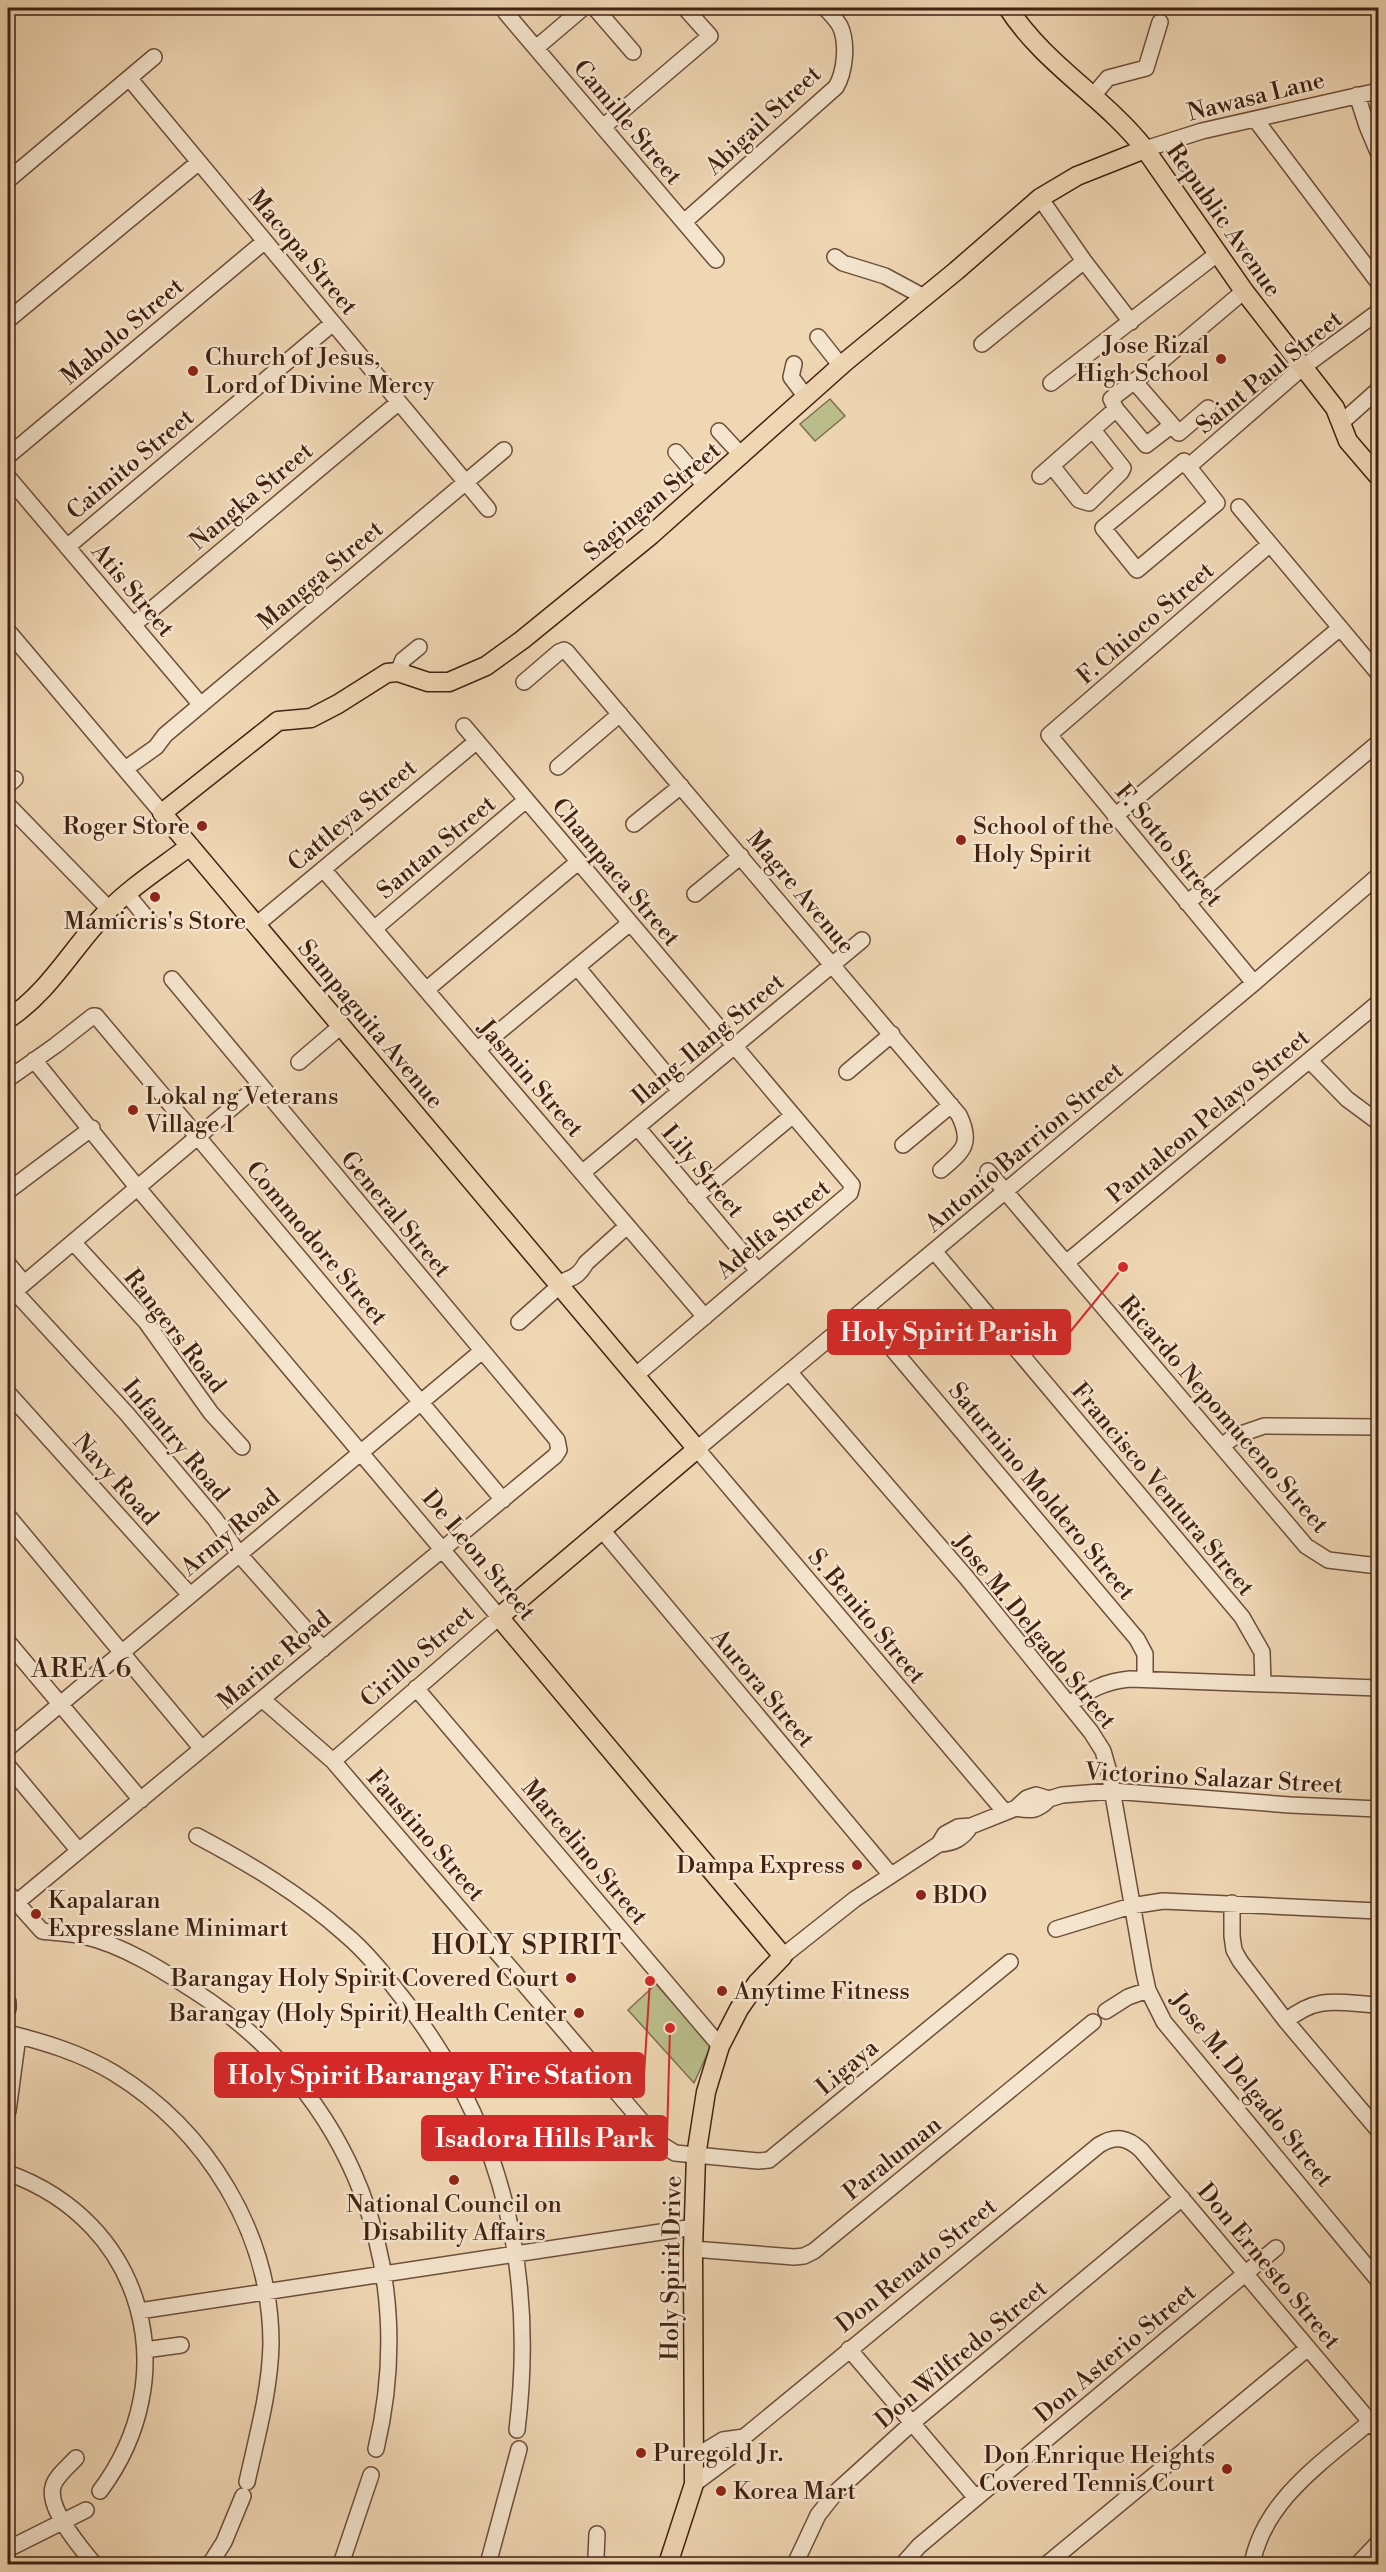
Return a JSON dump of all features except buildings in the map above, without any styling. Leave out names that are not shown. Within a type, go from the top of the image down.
[{"type":"main road","name":"Republic Avenue","points":[[1008,8],[1034,41],[1145,149],[1244,291],[1335,408],[1348,441],[1378,476]]},
{"type":"main road","name":"Sagingan Street","points":[[398,672],[428,682],[449,682],[486,666],[531,633],[706,487],[841,366],[1040,198],[1077,176],[1145,149]]},
{"type":"main road","points":[[162,813],[278,721],[311,718],[338,704],[375,679],[387,673],[398,672]]},
{"type":"main road","name":"Sampaguita Avenue","points":[[162,813],[341,1026],[563,1283],[635,1376],[696,1449]]},
{"type":"main road","points":[[8,1019],[24,1008],[40,992],[109,909],[126,893],[190,846]]},
{"type":"main road","name":"Cirillo Street","points":[[499,1617],[696,1449]]},
{"type":"main road","name":"De Leon Street","points":[[499,1617],[783,1956]]},
{"type":"main road","name":"Holy Spirit Drive","points":[[668,2565],[694,2484],[693,2249],[696,2156],[706,2092],[720,2046],[745,2000],[757,1983],[783,1956]]},
{"type":"street","points":[[536,48],[583,8]]},
{"type":"street","points":[[595,8],[633,52]]},
{"type":"street","points":[[603,127],[710,36],[685,8]]},
{"type":"street","name":"Abigail Street","points":[[684,222],[837,87],[842,75],[844,42],[840,27],[825,8]]},
{"type":"street","name":"Camille Street","points":[[506,13],[716,260]]},
{"type":"street","points":[[1092,97],[1108,78],[1146,68],[1160,22]]},
{"type":"street","points":[[8,180],[154,57]]},
{"type":"street","name":"Macopa Street","points":[[129,78],[488,509]]},
{"type":"street","name":"Nawasa Lane","points":[[1145,149],[1202,131],[1378,91]]},
{"type":"street","points":[[1357,94],[1378,152]]},
{"type":"street","points":[[1255,119],[1378,282]]},
{"type":"street","points":[[8,320],[199,162]]},
{"type":"street","points":[[1040,198],[1084,261],[1131,322]]},
{"type":"street","name":"Mabolo Street","points":[[8,456],[265,241]]},
{"type":"street","points":[[1052,383],[1217,254]]},
{"type":"street","points":[[835,257],[843,263],[885,276],[924,297]]},
{"type":"street","points":[[982,344],[1084,261]]},
{"type":"street","points":[[1172,425],[1146,445],[1116,409],[1111,399],[1165,358],[1244,291]]},
{"type":"street","name":"Saint Paul Street","points":[[1188,467],[1302,368],[1378,312]]},
{"type":"street","name":"Caimito Street","points":[[67,547],[333,322]]},
{"type":"street","points":[[818,337],[841,366]]},
{"type":"street","points":[[794,364],[791,377],[806,397]]},
{"type":"street","points":[[1134,381],[1179,433],[1208,408]]},
{"type":"street","points":[[1342,422],[1378,390]]},
{"type":"street","name":"Nangka Street","points":[[133,625],[399,402]]},
{"type":"street","points":[[1093,430],[1123,468],[1089,503],[1079,500],[1046,471],[1116,409]]},
{"type":"street","points":[[719,430],[742,456]]},
{"type":"street","name":"Mangga Street","points":[[125,769],[157,738],[165,735],[504,450]]},
{"type":"street","points":[[676,452],[706,487]]},
{"type":"street","name":"Saint Paul Street","points":[[1184,461],[1188,467],[1217,503],[1137,570],[1103,528],[1184,461]]},
{"type":"street","name":"Atis Street","points":[[8,477],[201,705]]},
{"type":"street","points":[[1239,507],[1378,673]]},
{"type":"street","name":"F. Chioco Street","points":[[1048,735],[1270,544]]},
{"type":"street","points":[[1115,816],[1340,628]]},
{"type":"street","name":"Sampaguita Avenue","points":[[8,631],[162,813]]},
{"type":"street","points":[[398,672],[403,660],[419,647]]},
{"type":"street","name":"Magre Avenue","points":[[524,682],[564,650],[620,714],[951,1105],[964,1126],[967,1137],[962,1151],[941,1170]]},
{"type":"street","points":[[558,767],[620,714]]},
{"type":"street","name":"Champaca Street","points":[[464,726],[734,1047]]},
{"type":"street","name":"F. Sotto Street","points":[[1048,735],[1254,983]]},
{"type":"street","name":"Cattleya Street","points":[[256,925],[477,741]]},
{"type":"street","points":[[1187,903],[1378,742]]},
{"type":"street","points":[[634,824],[681,786]]},
{"type":"street","name":"Santan Street","points":[[374,929],[526,800]]},
{"type":"street","points":[[8,805],[109,909]]},
{"type":"street","points":[[695,894],[741,856]]},
{"type":"street","points":[[426,990],[578,862]]},
{"type":"street","name":"Jasmin Street","points":[[323,869],[705,1317]]},
{"type":"street","name":"Antonio Barrion Street","points":[[696,1449],[1006,1192],[1378,876]]},
{"type":"street","points":[[126,893],[150,922]]},
{"type":"street","points":[[477,1050],[630,923]]},
{"type":"street","name":"Ilang-Ilang Street","points":[[582,1173],[862,940]]},
{"type":"street","points":[[577,967],[680,1092]]},
{"type":"street","name":"General Street","points":[[172,979],[557,1440],[559,1450]]},
{"type":"street","name":"Pantaleon Pelayo Street","points":[[1066,1263],[1378,1003]]},
{"type":"street","name":"Commodore Street","points":[[34,1060],[96,1016],[503,1500]]},
{"type":"street","points":[[299,1062],[341,1026]]},
{"type":"street","points":[[847,1072],[892,1034]]},
{"type":"street","name":"Adelfa Street","points":[[635,1376],[852,1190],[846,1176],[734,1047]]},
{"type":"street","points":[[8,1079],[34,1060]]},
{"type":"street","name":"De Leon Street","points":[[34,1060],[92,1128],[137,1187],[499,1617]]},
{"type":"street","points":[[1310,1061],[1347,1099],[1378,1122]]},
{"type":"street","points":[[15,1290],[259,1085]]},
{"type":"street","points":[[903,1145],[951,1105]]},
{"type":"street","points":[[696,1197],[792,1116]]},
{"type":"street","name":"Lily Street","points":[[637,1127],[758,1271]]},
{"type":"street","points":[[8,1191],[92,1128]]},
{"type":"street","name":"Ricardo Nepomuceno Street","points":[[988,1171],[1315,1554],[1328,1560],[1378,1566]]},
{"type":"street","points":[[519,1322],[563,1283],[578,1274],[585,1263],[627,1226]]},
{"type":"street","name":"Rangers Road","points":[[73,1242],[146,1322],[211,1413],[242,1447]]},
{"type":"street","name":"Francisco Ventura Street","points":[[934,1251],[1242,1617],[1262,1652],[1263,1683]]},
{"type":"street","name":"Infantry Road","points":[[8,1263],[15,1290],[127,1414],[215,1519],[239,1554],[323,1649]]},
{"type":"street","name":"Saturnino Moldero Street","points":[[862,1312],[1137,1639],[1145,1654],[1145,1679]]},
{"type":"street","name":"Army Road","points":[[8,1748],[482,1351]]},
{"type":"street","name":"Jose M. Delgado Street","points":[[790,1373],[966,1577],[1069,1705],[1102,1751],[1112,1791],[1148,1990],[1164,2022],[1378,2280]]},
{"type":"street","name":"Navy Road","points":[[8,1393],[190,1595]]},
{"type":"street","points":[[1222,1446],[1235,1436],[1264,1426],[1378,1427]]},
{"type":"street","name":"S. Benito Street","points":[[696,1449],[1010,1810]]},
{"type":"street","name":"Marine Road","points":[[12,1898],[79,1851],[503,1500],[555,1456],[559,1450]]},
{"type":"street","points":[[8,1516],[202,1749]]},
{"type":"street","name":"Aurora Street","points":[[602,1530],[890,1874]]},
{"type":"street","name":"Cirillo Street","points":[[333,1761],[499,1617]]},
{"type":"street","points":[[8,1642],[141,1800]]},
{"type":"street","points":[[1069,1705],[1094,1688],[1108,1682],[1145,1679],[1378,1688]]},
{"type":"street","name":"Marcelino Street","points":[[416,1688],[720,2046]]},
{"type":"street","name":"Faustino Street","points":[[262,1699],[333,1761],[662,2145],[675,2153],[696,2156]]},
{"type":"street","points":[[8,1766],[79,1851]]},
{"type":"street","name":"Victorino Salazar Street","points":[[783,1956],[890,1874],[939,1844],[951,1844],[964,1836],[971,1826],[1010,1810],[1027,1797],[1036,1795],[1049,1799],[1072,1794],[1112,1791],[1290,1805],[1378,1809]]},
{"type":"street","points":[[197,1836],[260,1870],[302,1898],[347,1935],[390,1982],[428,2030],[459,2083],[484,2138],[504,2196],[517,2255],[524,2343],[517,2430]]},
{"type":"street","points":[[12,1898],[42,1931],[85,1937],[109,1945],[163,1971],[219,2007],[268,2048],[310,2097],[344,2152],[369,2212],[385,2274],[390,2320],[390,2365],[376,2450]]},
{"type":"street","points":[[1056,1929],[1131,1905],[1163,1901],[1378,1911]]},
{"type":"street","points":[[1232,1903],[1234,1950],[1247,1972],[1286,2021],[1375,2119]]},
{"type":"street","name":"Ligaya","points":[[696,2156],[763,2161],[776,2156],[1010,1962]]},
{"type":"street","points":[[1107,2011],[1128,1997],[1148,1990]]},
{"type":"street","points":[[8,2002],[8,2009]]},
{"type":"street","points":[[1286,2021],[1299,2010],[1317,2003],[1378,2005]]},
{"type":"street","name":"Paraluman","points":[[693,2249],[794,2257],[814,2251],[1093,2022]]},
{"type":"street","points":[[8,2111],[13,2035],[81,2056],[141,2091],[184,2129],[214,2165],[232,2194],[255,2248],[266,2292],[271,2343],[267,2393],[245,2489],[224,2542],[210,2565]]},
{"type":"street","name":"Don Ernesto Street","points":[[1120,2138],[1131,2141],[1141,2150],[1375,2426]]},
{"type":"street","name":"Don Renato Street","points":[[694,2484],[733,2455],[744,2437],[849,2349],[1099,2145],[1109,2139],[1120,2138]]},
{"type":"street","points":[[8,2173],[52,2193],[76,2211],[97,2232],[124,2274],[139,2311],[146,2374],[139,2416],[124,2456],[100,2491]]},
{"type":"street","name":"Don Wilfredo Street","points":[[795,2565],[818,2515],[837,2491],[912,2423],[1182,2198]]},
{"type":"street","points":[[139,2311],[694,2227]]},
{"type":"street","name":"Don Asterio Street","points":[[903,2565],[919,2546],[1276,2248]]},
{"type":"street","points":[[145,2350],[181,2345]]},
{"type":"street","points":[[1047,2565],[1308,2348]]},
{"type":"street","points":[[849,2349],[976,2498]]},
{"type":"street","points":[[1252,2565],[1255,2547],[1271,2518],[1292,2489],[1375,2426]]},
{"type":"street","name":"Don Renato Street","points":[[694,2457],[723,2440],[744,2437]]},
{"type":"street","points":[[488,2565],[519,2449]]},
{"type":"street","points":[[76,2458],[53,2486],[53,2498],[64,2523],[94,2565]]},
{"type":"street","points":[[341,2565],[371,2475]]},
{"type":"street","points":[[8,2549],[86,2510]]},
{"type":"street","points":[[597,2535],[598,2565]]},
{"type":"street","points":[[1358,2565],[1378,2543]]},
{"type":"green space","points":[[830,399],[845,416],[815,441],[800,424]]},
{"type":"green space","points":[[656,1984],[711,2046],[694,2083],[628,2010]]},
{"type":"place","name":"Jose Rizal High School","points":[[1221,359]]},
{"type":"place","name":"Church of Jesus, Lord of Divine Mercy","points":[[193,371]]},
{"type":"place","name":"Roger Store","points":[[202,826]]},
{"type":"place","name":"School of the Holy Spirit","points":[[961,840]]},
{"type":"place","name":"Mamicris's Store","points":[[155,897]]},
{"type":"place","name":"Lokal ng Veterans Village 1","points":[[133,1110]]},
{"type":"place","name":"Holy Spirit Parish","points":[[1123,1267]]},
{"type":"place","name":"Dampa Express","points":[[857,1865]]},
{"type":"place","name":"BDO","points":[[921,1895]]},
{"type":"place","name":"Kapalaran Expresslane Minimart","points":[[36,1914]]},
{"type":"place","name":"Barangay Holy Spirit Covered Court","points":[[571,1978]]},
{"type":"place","name":"Holy Spirit Barangay Fire Station","points":[[650,1981]]},
{"type":"place","name":"Anytime Fitness","points":[[722,1991]]},
{"type":"place","name":"Barangay (Holy Spirit) Health Center","points":[[579,2013]]},
{"type":"place","name":"Isadora Hills Park","points":[[670,2028]]},
{"type":"place","name":"National Council on Disability Affairs","points":[[454,2180]]},
{"type":"place","name":"Puregold Jr.","points":[[641,2453]]},
{"type":"place","name":"Don Enrique Heights Covered Tennis Court","points":[[1227,2469]]},
{"type":"place","name":"Korea Mart","points":[[721,2491]]},
{"type":"district","name":"AREA 6","points":[[82,1668]]},
{"type":"district","name":"HOLY SPIRIT","points":[[527,1945]]}]
